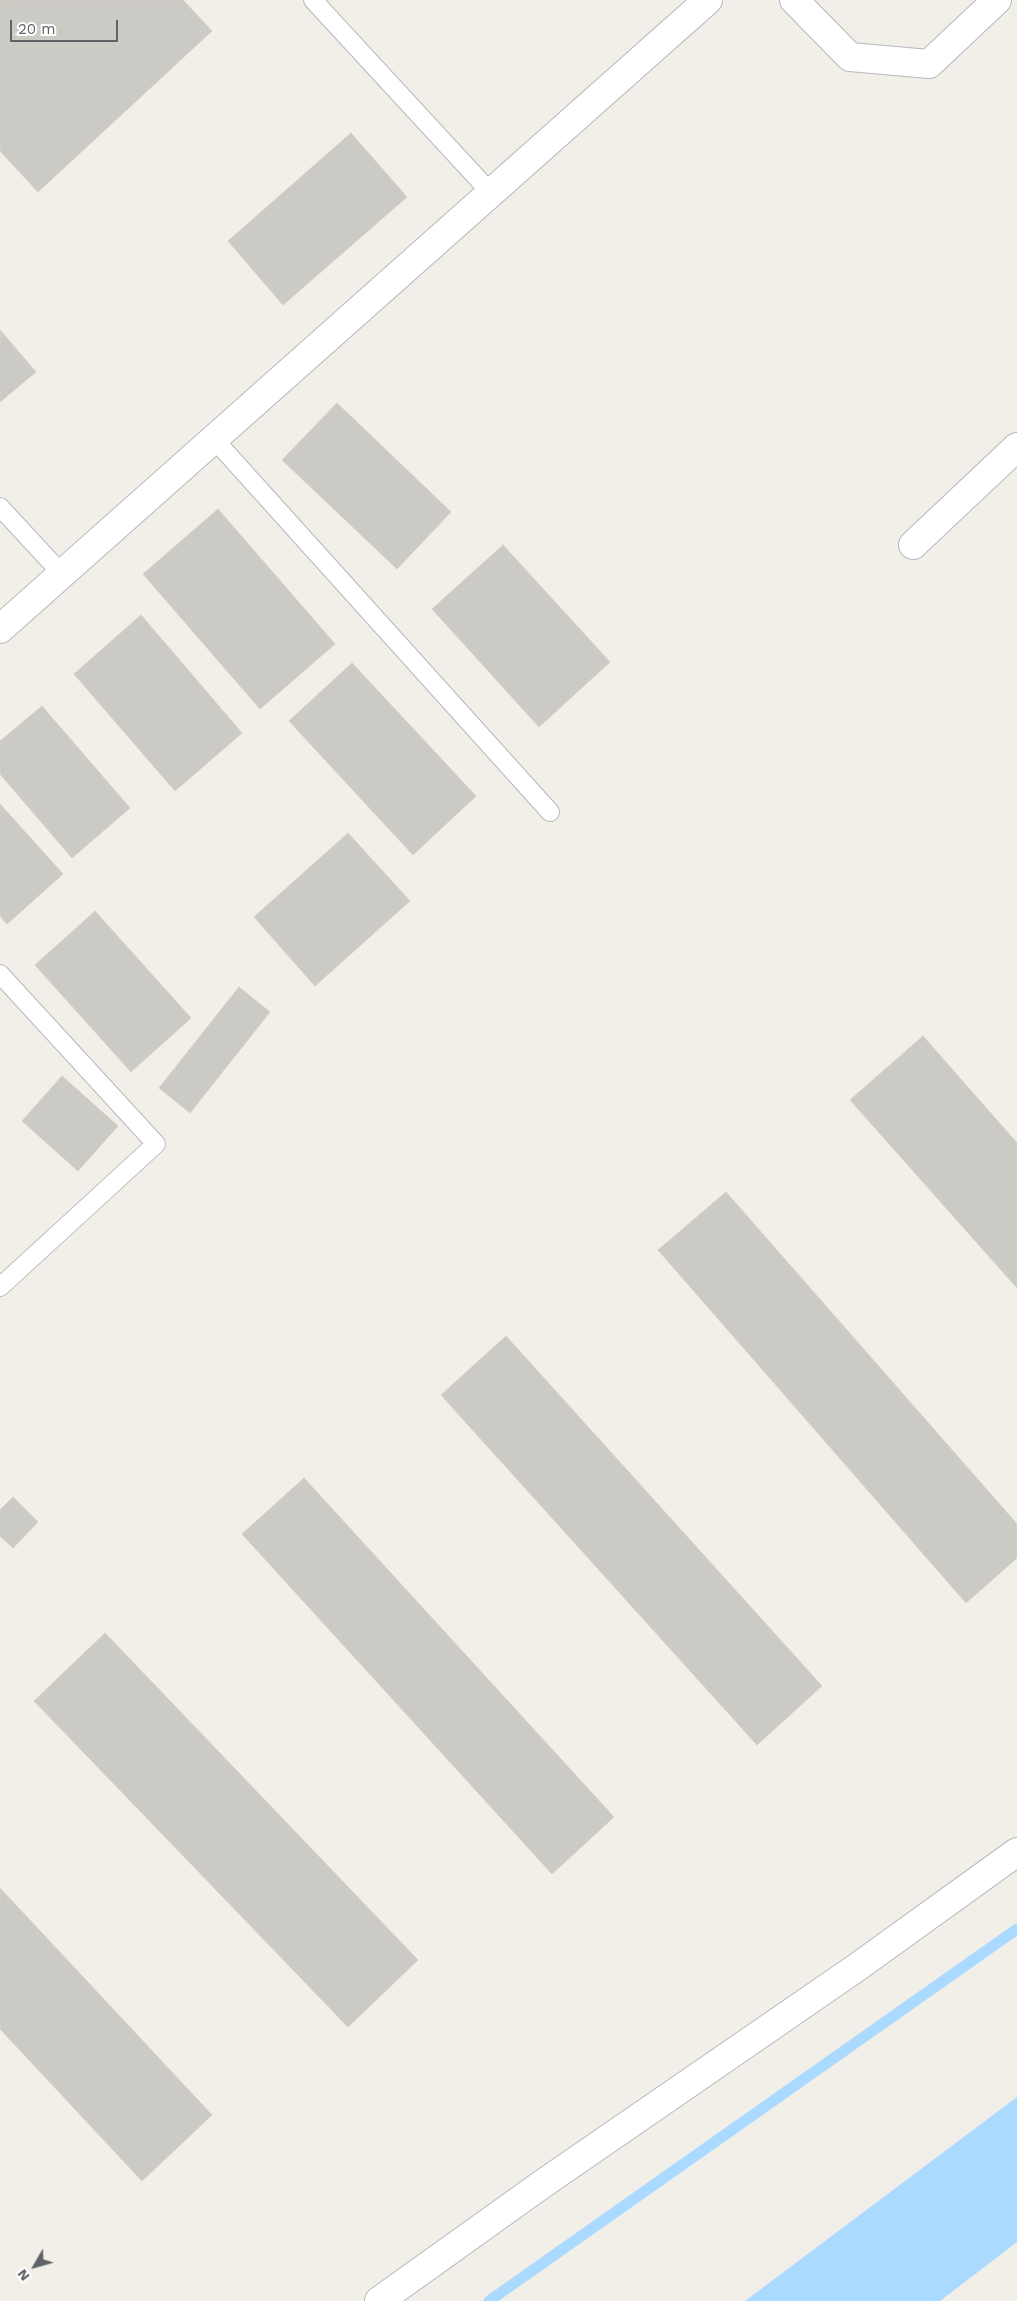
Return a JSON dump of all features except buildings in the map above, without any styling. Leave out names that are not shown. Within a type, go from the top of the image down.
[{"type":"street","points":[[0,629],[708,0]]},
{"type":"street","points":[[794,0],[850,57],[929,64],[997,0]]},
{"type":"street","points":[[913,545],[1017,447]]},
{"type":"street","points":[[378,2301],[541,2185],[856,1968],[1017,1852]]},
{"type":"lane","points":[[313,0],[491,193]]},
{"type":"lane","points":[[214,439],[550,812]]},
{"type":"lane","points":[[0,507],[62,574]]},
{"type":"lane","points":[[0,974],[156,1144],[0,1287]]},
{"type":"water","points":[[1017,2097],[1017,2242],[940,2301],[745,2301]]},
{"type":"waterway","points":[[489,2301],[1017,1929]]}]
